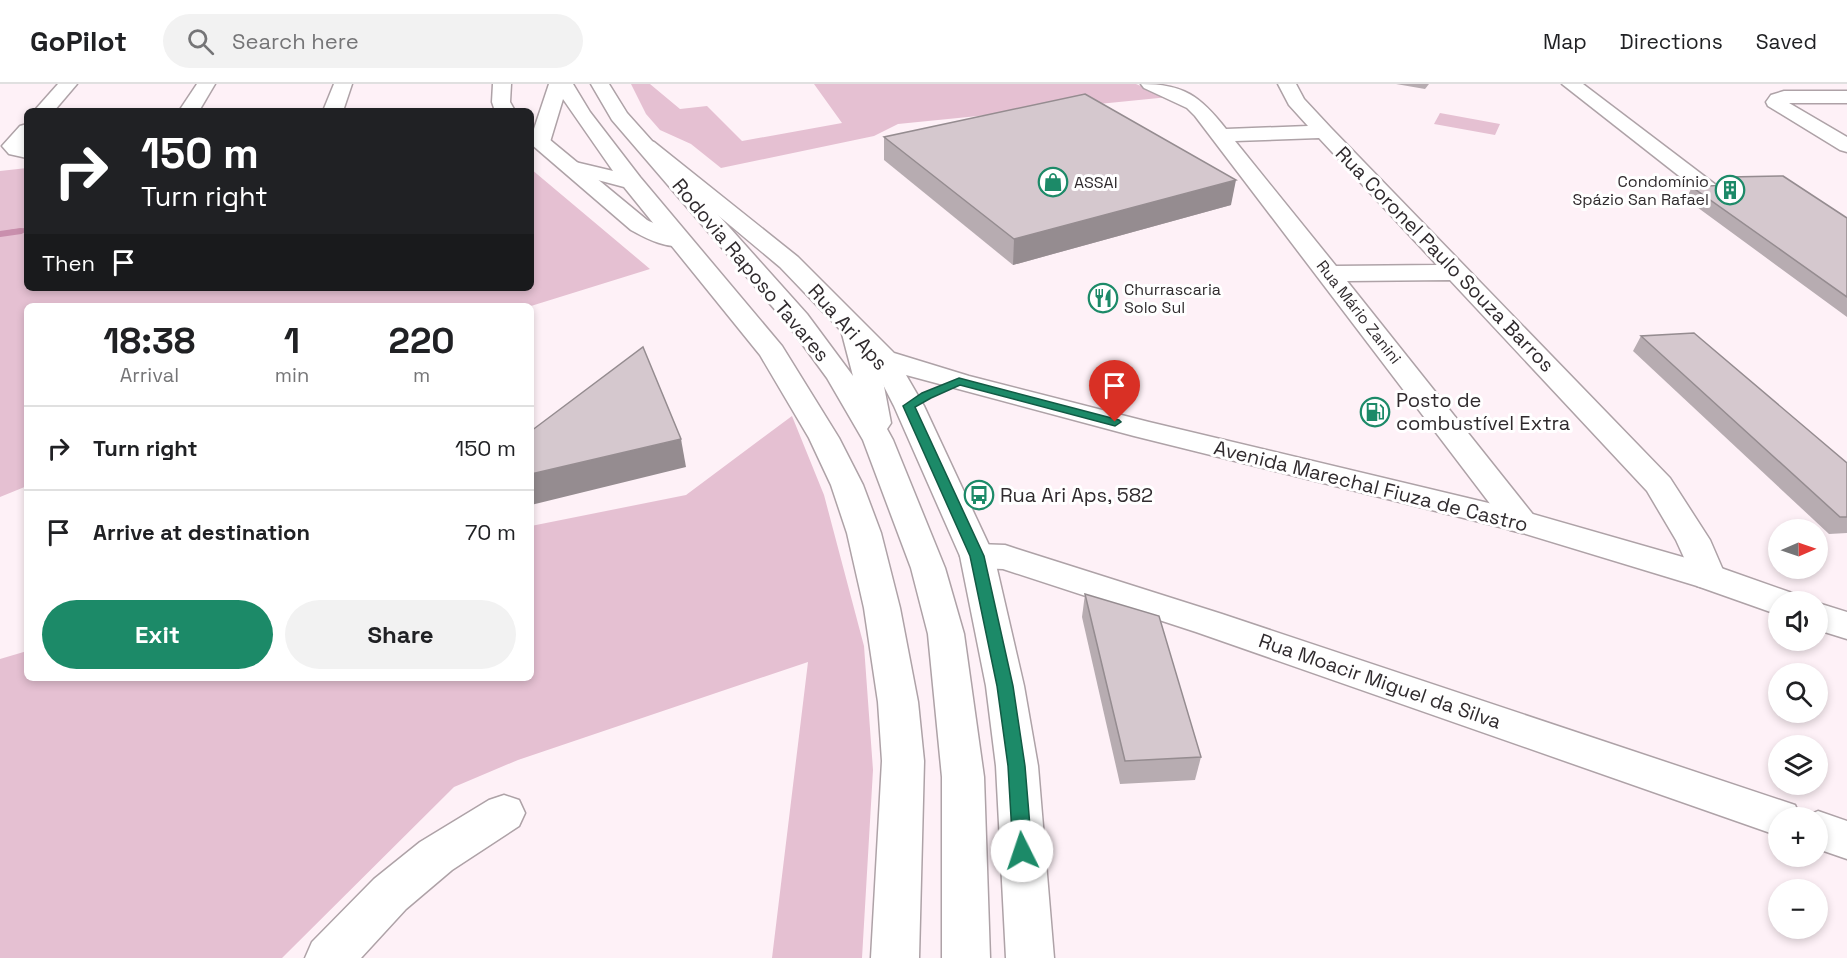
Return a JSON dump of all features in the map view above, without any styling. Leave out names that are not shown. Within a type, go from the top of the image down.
[{"type":"main road","points":[[47,108],[68,84]]},
{"type":"main road","points":[[191,108],[206,84]]},
{"type":"main road","points":[[334,108],[343,84]]},
{"type":"main road","points":[[502,84],[501,102],[504,108]]},
{"type":"main road","points":[[558,84],[544,124],[536,138],[639,225],[654,233],[679,240]]},
{"type":"main road","name":"Rodovia Raposo Tavares","points":[[564,84],[581,114],[632,182],[772,352],[824,438],[847,485],[864,533],[882,608],[896,690],[903,761],[895,958]]},
{"type":"main road","name":"Rodovia Raposo Tavares","points":[[600,84],[619,116],[798,320],[840,377],[878,440],[928,568],[946,634],[963,777],[966,958]]},
{"type":"main road","name":"Rua Mário Zanini","points":[[1150,84],[1194,104],[1522,522]]},
{"type":"main road","name":"Rua Coronel Paulo Souza Barros","points":[[1287,84],[1296,100],[1324,132],[1659,484],[1693,540],[1709,577]]},
{"type":"main road","points":[[1571,84],[1705,184]]},
{"type":"main road","points":[[1847,97],[1784,98],[1775,102],[1847,146]]},
{"type":"main road","points":[[1220,135],[1324,132]]},
{"type":"main road","points":[[24,133],[12,146],[16,150],[24,151]]},
{"type":"main road","name":"Rua Ari Aps","points":[[643,144],[789,262],[884,359],[909,406],[977,556],[1005,686],[1017,766],[1030,958]]},
{"type":"main road","points":[[571,167],[632,182]]},
{"type":"main road","points":[[1329,274],[1458,272]]},
{"type":"main road","points":[[854,330],[869,381],[878,440]]},
{"type":"main road","name":"Avenida Marechal Fiuza de Castro","points":[[884,359],[959,382],[1203,445],[1522,522],[1709,577],[1768,598]]},
{"type":"main road","points":[[909,406],[926,395],[959,382]]},
{"type":"main road","name":"Rua Moacir Miguel da Silva","points":[[977,556],[1005,558],[1209,623],[1768,814]]},
{"type":"main road","points":[[1828,619],[1847,626]]},
{"type":"main road","points":[[329,958],[390,894],[436,856],[504,813]]},
{"type":"main road","points":[[1828,833],[1847,840]]},
{"type":"shaded area","points":[[631,84],[650,84],[680,109],[707,106],[742,141],[842,123],[814,84],[1136,84],[1169,97],[898,124],[874,136],[721,168],[691,144],[660,130],[646,114]]},
{"type":"shaded area","points":[[1440,113],[1500,124],[1495,135],[1434,124]]},
{"type":"shaded area","points":[[24,168],[24,291],[534,291],[534,172],[650,269],[534,305],[534,303],[24,303],[24,487],[0,497],[0,171]]},
{"type":"shaded area","points":[[792,416],[824,495],[864,646],[873,770],[862,958],[772,958],[808,662],[518,760],[454,787],[282,958],[0,958],[0,659],[24,652],[24,681],[534,681],[534,525],[686,495]]},
{"type":"building","name":"ASSAI","points":[[1085,94],[1236,180],[1014,239],[884,137]]},
{"type":"building","points":[[1783,176],[1847,218],[1847,297],[1692,187],[1741,184],[1730,177]]},
{"type":"building","points":[[1694,333],[1847,463],[1847,517],[1840,517],[1641,336]]},
{"type":"building","points":[[643,347],[681,439],[534,473],[534,429]]},
{"type":"building","points":[[1085,594],[1159,616],[1201,757],[1125,761]]},
{"type":"waterway","points":[[11,232],[24,230]]},
{"type":"waterway","points":[[0,234],[21,231]]},
{"type":"place","name":"ASSAI","points":[[1053,182]]},
{"type":"place","name":"Condomínio Spázio San Rafael","points":[[1730,190]]},
{"type":"place","name":"Churrascaria Solo Sul","points":[[1103,298]]},
{"type":"place","name":"Posto de combustível Extra","points":[[1375,412]]},
{"type":"place","name":"Rua Ari Aps, 582","points":[[979,495]]},
{"type":"route","points":[[1022,851],[1017,766],[1005,686],[977,556],[909,406],[926,395],[959,382],[1115,422]]}]
